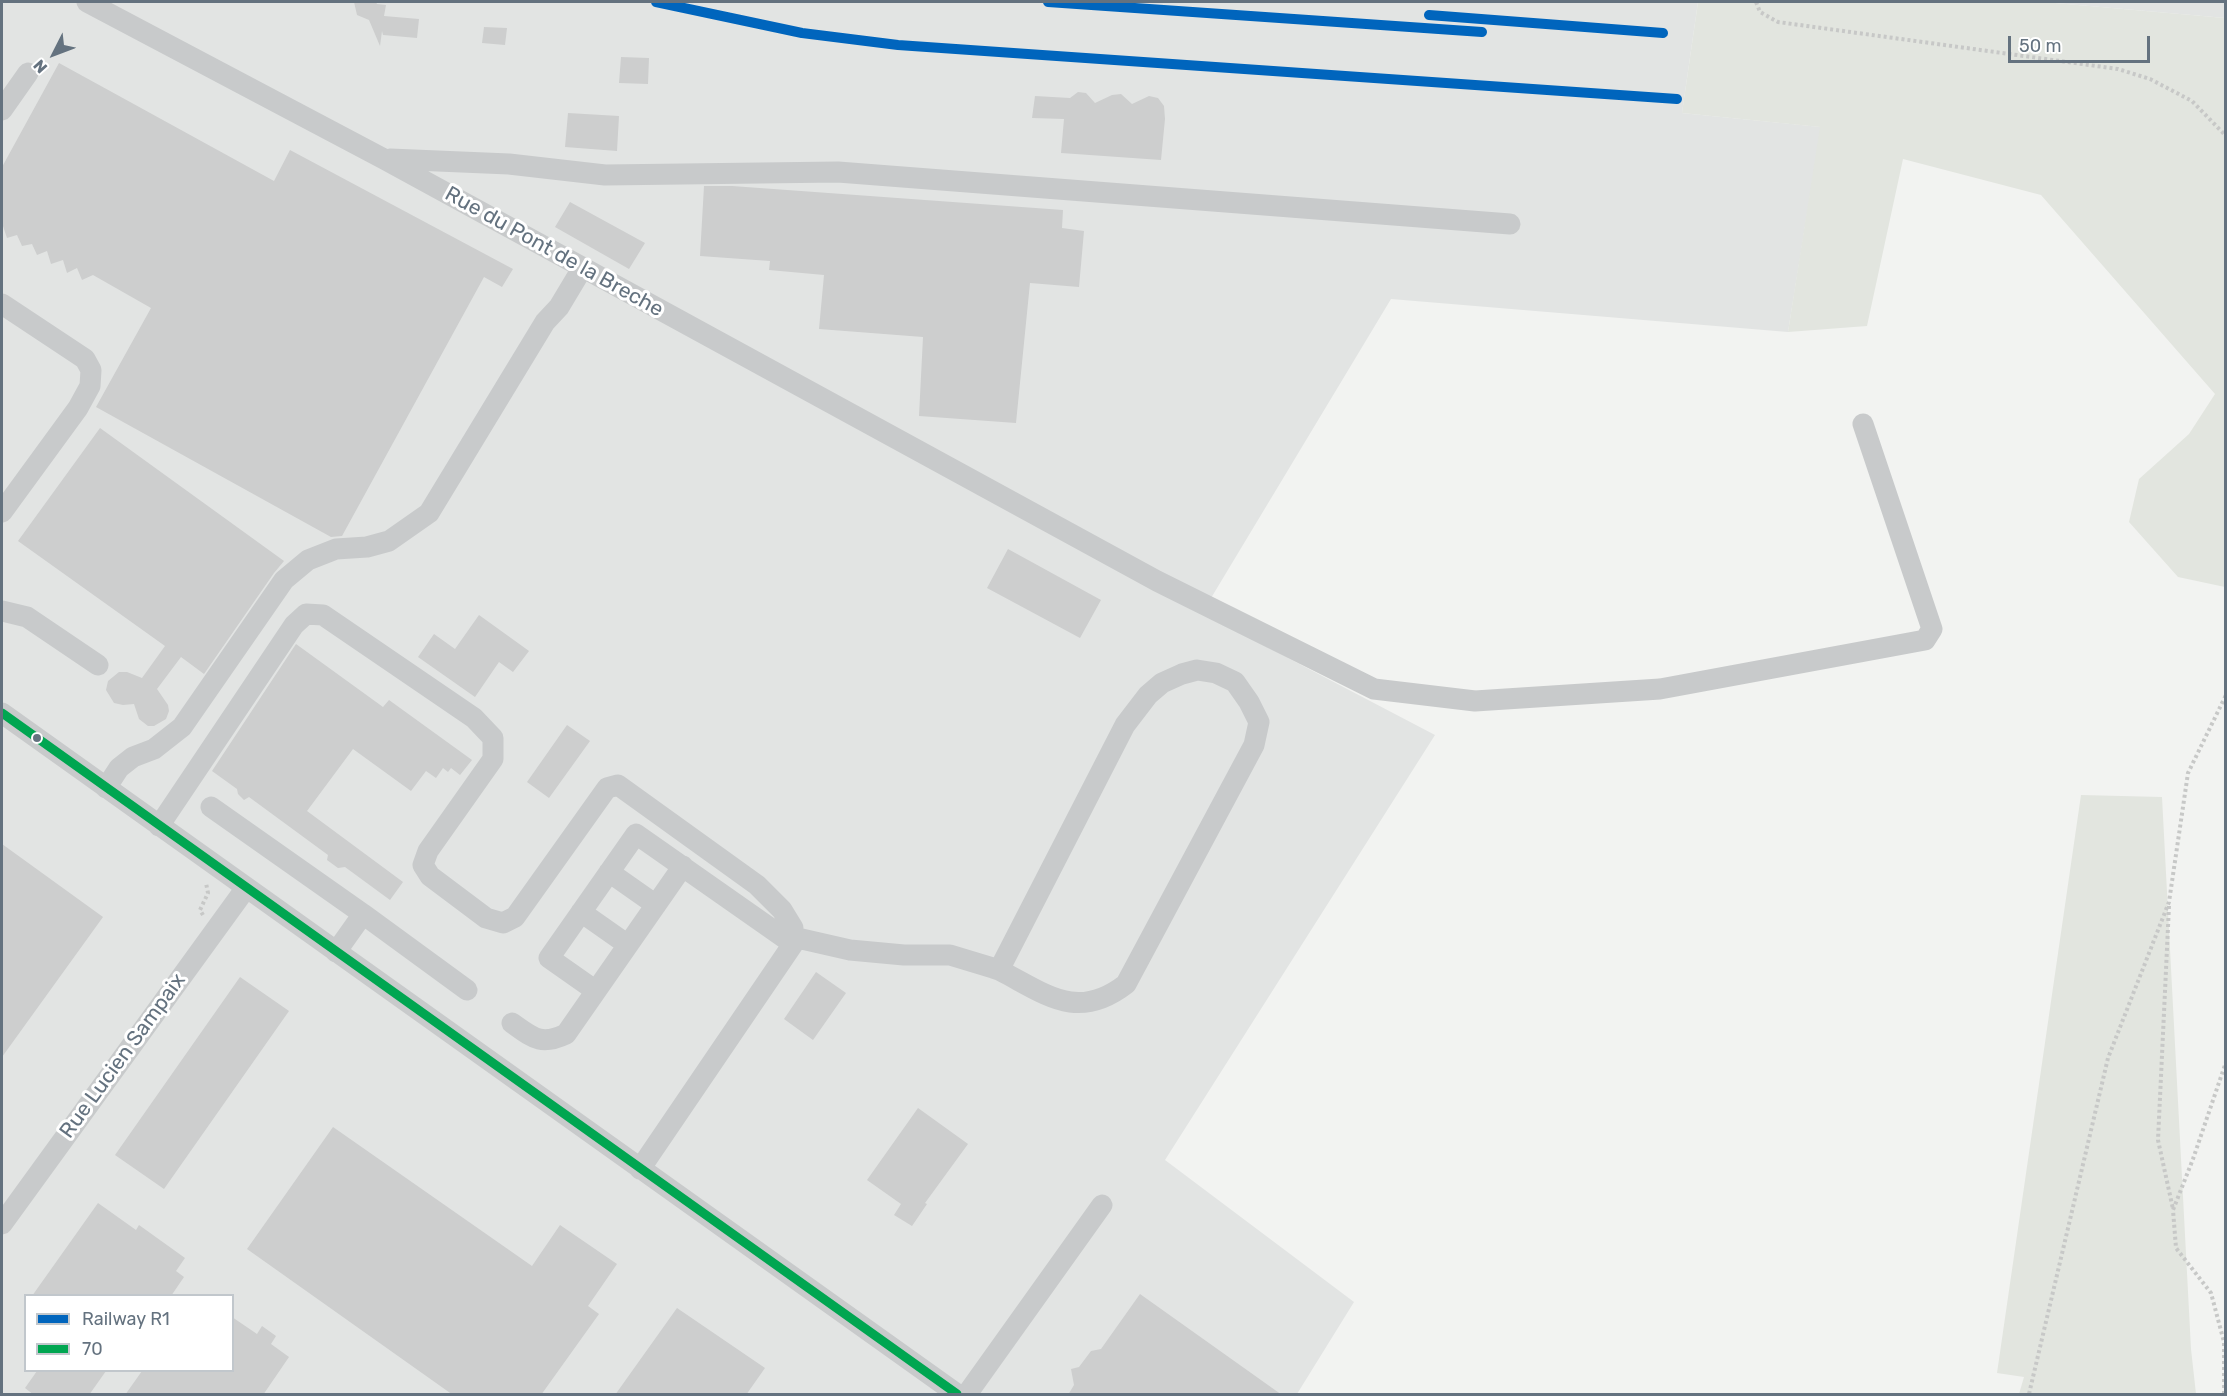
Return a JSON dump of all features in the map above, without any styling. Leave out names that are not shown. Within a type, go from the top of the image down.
[{"type":"street","name":"Rue du Pont de la Breche","points":[[87,2],[384,159],[1156,581],[1374,689],[1475,701],[1660,689],[1925,640],[1932,629],[1863,424]]},
{"type":"street","points":[[2,110],[27,73]]},
{"type":"street","points":[[384,159],[509,164],[605,175],[838,172],[1510,224]]},
{"type":"street","points":[[106,788],[119,768],[126,762],[154,749],[182,727],[284,580],[308,560],[336,549],[367,547],[389,541],[429,513],[545,322],[559,307],[583,267]]},
{"type":"street","points":[[2,304],[85,359],[91,369],[90,386],[78,408],[2,512]]},
{"type":"street","points":[[2,611],[27,617],[98,665]]},
{"type":"street","points":[[159,826],[294,625],[306,614],[323,615],[474,718],[493,738],[493,759],[428,851],[423,865],[430,876],[486,918],[503,923],[515,917],[607,788],[618,785],[757,885],[782,910],[793,928],[793,941],[640,1168]]},
{"type":"street","points":[[596,991],[549,958],[636,834],[793,941],[904,955],[950,955],[999,970],[1049,996],[1072,1004],[1092,1002],[1111,995],[1126,984],[1254,745],[1259,722],[1250,702],[1235,682],[1216,673],[1197,670],[1162,683],[1148,695],[1125,724],[999,970]]},
{"type":"street","points":[[2,713],[957,1395]]},
{"type":"street","points":[[211,807],[467,990]]},
{"type":"street","points":[[512,1023],[532,1038],[542,1041],[553,1040],[566,1034],[682,866]]},
{"type":"street","points":[[609,873],[656,905]]},
{"type":"street","name":"Rue Lucien Sampaix","points":[[2,1224],[246,888]]},
{"type":"street","points":[[581,912],[628,945]]},
{"type":"street","points":[[336,952],[363,914]]},
{"type":"street","points":[[967,1395],[1102,1205]]},
{"type":"path","points":[[1756,2],[1760,12],[1778,22],[2118,69],[2150,78],[2192,101],[2226,136]]},
{"type":"path","points":[[2224,1395],[2224,1342],[2211,1293],[2176,1248],[2173,1210],[2158,1140],[2169,902],[2188,773],[2226,695]]},
{"type":"path","points":[[2029,1395],[2108,1058],[2169,902]]},
{"type":"path","points":[[2173,1210],[2226,1062]]},
{"type":"shaded area","points":[[2,2],[1698,2],[1682,113],[1821,127],[1788,332],[1391,299],[1202,613],[1435,735],[1165,1160],[1354,1302],[1297,1394],[2,1394]]},
{"type":"shaded area","points":[[1698,2],[2044,2],[2225,18],[2225,587],[2178,577],[2129,522],[2139,479],[2189,434],[2215,394],[2041,195],[1903,159],[1867,326],[1788,332],[1820,127],[1682,113]]},
{"type":"shaded area","points":[[2044,2],[2225,2],[2225,18]]},
{"type":"shaded area","points":[[2081,795],[2162,797],[2191,1349],[2196,1394],[2019,1394],[2024,1377],[1997,1373]]},
{"type":"building","points":[[354,2],[376,2],[386,5],[384,16],[419,19],[417,38],[383,35],[382,31],[380,46],[369,20],[357,15]]},
{"type":"building","points":[[484,27],[507,28],[505,45],[482,43]]},
{"type":"building","points":[[621,57],[649,58],[648,84],[619,83]]},
{"type":"building","points":[[59,63],[274,181],[290,150],[513,269],[502,287],[484,277],[342,536],[331,537],[96,407],[151,308],[93,275],[82,280],[77,268],[67,273],[63,260],[51,264],[47,251],[37,255],[32,244],[22,246],[17,235],[7,238],[2,223],[2,167]]},
{"type":"building","points":[[1078,92],[1086,93],[1095,103],[1112,95],[1121,94],[1132,104],[1149,96],[1158,98],[1164,106],[1165,119],[1161,160],[1061,153],[1064,119],[1032,118],[1035,96],[1070,98]]},
{"type":"building","points":[[568,113],[619,116],[617,151],[565,147]]},
{"type":"building","points":[[704,186],[732,186],[1063,210],[1062,228],[1084,231],[1079,287],[1030,283],[1016,423],[919,416],[923,337],[819,329],[824,275],[769,270],[770,261],[700,256]]},
{"type":"building","points":[[570,202],[645,243],[629,269],[555,227]]},
{"type":"building","points":[[100,428],[284,561],[204,674],[181,657],[157,689],[168,705],[169,711],[166,719],[154,726],[148,726],[139,719],[134,704],[114,703],[106,690],[108,681],[119,672],[127,672],[142,678],[165,646],[18,541]]},
{"type":"building","points":[[1008,549],[1101,600],[1080,638],[987,588]]},
{"type":"building","points":[[479,615],[529,651],[513,672],[499,662],[475,697],[418,657],[434,634],[455,649]]},
{"type":"building","points":[[296,644],[383,707],[389,700],[472,760],[460,775],[451,768],[448,772],[443,768],[436,778],[426,771],[411,791],[353,749],[307,811],[403,882],[390,900],[345,867],[338,868],[327,860],[328,855],[249,797],[244,800],[238,794],[237,789],[212,771]]},
{"type":"building","points":[[567,725],[590,741],[549,798],[527,782]]},
{"type":"building","points":[[2,844],[103,917],[2,1057]]},
{"type":"building","points":[[816,972],[846,993],[813,1040],[784,1019]]},
{"type":"building","points":[[240,977],[289,1011],[164,1189],[115,1155]]},
{"type":"building","points":[[918,1108],[968,1144],[925,1203],[927,1204],[912,1226],[894,1215],[901,1204],[867,1180]]},
{"type":"building","points":[[333,1127],[532,1266],[560,1225],[617,1264],[588,1306],[599,1314],[541,1395],[453,1395],[247,1249]]},
{"type":"building","points":[[98,1203],[136,1230],[139,1225],[185,1258],[176,1271],[184,1277],[172,1294],[33,1294]]},
{"type":"building","points":[[1140,1294],[1282,1395],[1068,1395],[1074,1385],[1071,1369],[1079,1367],[1091,1351],[1101,1349]]},
{"type":"building","points":[[677,1308],[765,1368],[746,1395],[615,1395]]},
{"type":"building","points":[[234,1318],[257,1334],[262,1326],[276,1336],[271,1344],[289,1357],[263,1395],[125,1395],[141,1372],[234,1372]]},
{"type":"building","points":[[36,1372],[105,1372],[89,1395],[34,1395],[25,1388]]},
{"type":"rail line","name":"R1","points":[[656,2],[802,33],[898,45],[1677,99]]},
{"type":"rail line","name":"R1","points":[[1048,2],[1482,32]]},
{"type":"rail line","name":"R1","points":[[1429,15],[1663,33]]},
{"type":"transit line","name":"70","points":[[2,713],[957,1394]]}]
